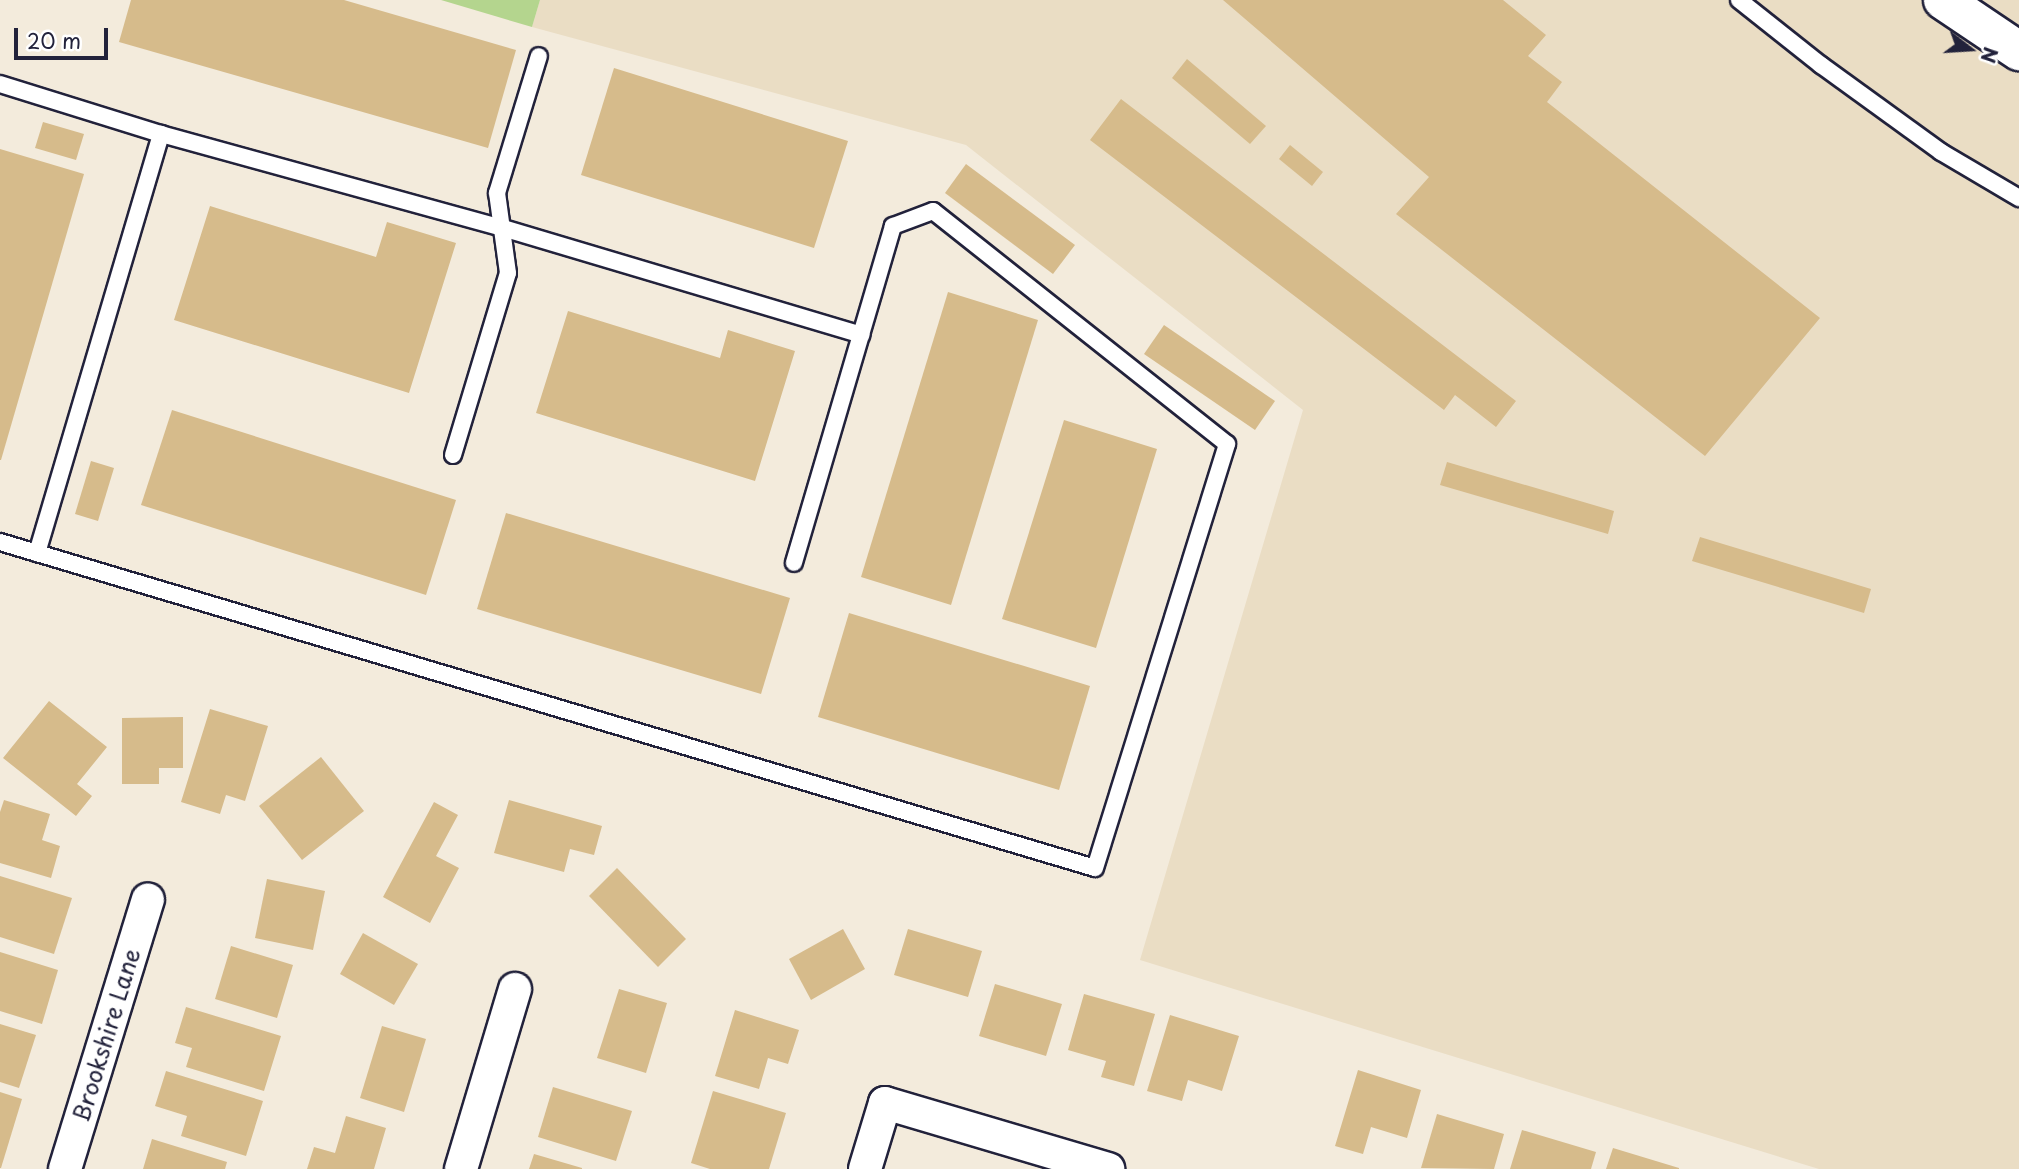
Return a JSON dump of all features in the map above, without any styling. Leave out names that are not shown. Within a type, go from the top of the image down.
[{"type":"street","points":[[1943,0],[2019,51]]},
{"type":"street","name":"Brookshire Lane","points":[[65,1169],[148,900]]},
{"type":"street","points":[[461,1169],[515,989]]},
{"type":"street","points":[[865,1169],[885,1103],[1108,1169]]},
{"type":"lane","points":[[1739,0],[1821,65],[1941,152],[2019,198]]},
{"type":"lane","points":[[453,455],[508,273],[498,192],[539,56]]},
{"type":"lane","points":[[0,84],[161,134],[503,228],[861,335]]},
{"type":"lane","points":[[37,553],[161,134]]},
{"type":"lane","points":[[0,542],[1095,868],[1227,444],[933,211],[893,226],[794,563]]},
{"type":"shaded area","points":[[540,0],[2019,0],[2019,1169],[1819,1169],[1140,960],[1303,410],[966,145],[532,27]]},
{"type":"green space","points":[[441,0],[540,0],[532,27]]},
{"type":"building","points":[[131,0],[344,0],[516,50],[488,148],[119,42]]},
{"type":"building","points":[[1223,0],[1503,0],[1546,35],[1528,56],[1562,82],[1547,102],[1820,318],[1705,456],[1396,214],[1429,177]]},
{"type":"building","points":[[1187,59],[1266,126],[1250,144],[1172,78]]},
{"type":"building","points":[[614,68],[848,141],[814,248],[581,175]]},
{"type":"building","points":[[1121,99],[1516,401],[1496,427],[1455,395],[1444,410],[1090,140]]},
{"type":"building","points":[[43,122],[84,134],[76,160],[35,148]]},
{"type":"building","points":[[1290,145],[1323,172],[1312,186],[1279,159]]},
{"type":"building","points":[[0,149],[84,174],[1,460],[0,460]]},
{"type":"building","points":[[966,164],[1075,245],[1053,274],[945,193]]},
{"type":"building","points":[[210,206],[376,257],[387,222],[456,243],[409,393],[174,320]]},
{"type":"building","points":[[948,292],[1038,320],[951,605],[861,577]]},
{"type":"building","points":[[568,311],[720,358],[728,330],[795,351],[755,481],[536,413]]},
{"type":"building","points":[[1164,325],[1275,401],[1255,430],[1144,354]]},
{"type":"building","points":[[172,410],[456,500],[426,595],[141,505]]},
{"type":"building","points":[[1064,420],[1157,449],[1096,648],[1002,619]]},
{"type":"building","points":[[91,461],[114,468],[98,521],[75,514]]},
{"type":"building","points":[[1447,462],[1614,511],[1608,534],[1440,485]]},
{"type":"building","points":[[506,513],[790,598],[761,694],[477,609]]},
{"type":"building","points":[[1700,537],[1871,589],[1864,613],[1692,561]]},
{"type":"building","points":[[849,613],[1090,686],[1059,790],[818,717]]},
{"type":"building","points":[[49,701],[107,747],[77,784],[92,796],[76,816],[3,758]]},
{"type":"building","points":[[210,709],[268,726],[245,801],[226,795],[220,814],[181,802]]},
{"type":"building","points":[[183,717],[183,768],[159,768],[159,784],[122,784],[122,718]]},
{"type":"building","points":[[321,757],[364,811],[302,860],[259,806]]},
{"type":"building","points":[[4,800],[50,814],[42,840],[60,846],[51,878],[0,863],[0,812]]},
{"type":"building","points":[[509,800],[602,826],[594,855],[570,849],[564,872],[494,853]]},
{"type":"building","points":[[434,802],[458,815],[436,856],[459,868],[430,923],[383,897]]},
{"type":"building","points":[[617,868],[686,939],[658,967],[589,896]]},
{"type":"building","points":[[0,876],[72,898],[54,954],[0,937]]},
{"type":"building","points":[[267,879],[325,891],[313,950],[255,938]]},
{"type":"building","points":[[843,929],[865,969],[811,1000],[789,959]]},
{"type":"building","points":[[908,929],[982,951],[968,997],[894,975]]},
{"type":"building","points":[[363,933],[418,964],[394,1005],[340,974]]},
{"type":"building","points":[[231,946],[293,965],[277,1018],[215,999]]},
{"type":"building","points":[[0,952],[58,970],[42,1024],[0,1011]]},
{"type":"building","points":[[995,984],[1062,1004],[1046,1056],[979,1036]]},
{"type":"building","points":[[619,989],[667,1003],[646,1073],[597,1058]]},
{"type":"building","points":[[1084,994],[1155,1014],[1134,1086],[1101,1077],[1106,1061],[1068,1050]]},
{"type":"building","points":[[186,1007],[281,1036],[264,1091],[186,1067],[192,1048],[175,1043]]},
{"type":"building","points":[[735,1010],[799,1030],[788,1064],[768,1058],[759,1089],[715,1076]]},
{"type":"building","points":[[1170,1015],[1239,1036],[1222,1091],[1188,1080],[1182,1101],[1147,1091]]},
{"type":"building","points":[[0,1024],[36,1035],[19,1088],[0,1082]]},
{"type":"building","points":[[382,1026],[426,1039],[404,1112],[360,1098]]},
{"type":"building","points":[[1358,1070],[1421,1090],[1407,1138],[1371,1127],[1363,1154],[1335,1146]]},
{"type":"building","points":[[166,1071],[263,1101],[246,1156],[181,1136],[187,1116],[155,1106]]},
{"type":"building","points":[[553,1087],[632,1111],[616,1161],[538,1137]]},
{"type":"building","points":[[713,1091],[786,1113],[769,1169],[710,1169],[691,1163]]},
{"type":"building","points":[[0,1092],[22,1099],[1,1168],[0,1168]]},
{"type":"building","points":[[1437,1114],[1504,1134],[1494,1169],[1421,1168]]},
{"type":"building","points":[[346,1116],[386,1128],[374,1169],[307,1169],[314,1147],[335,1153]]},
{"type":"building","points":[[1522,1130],[1596,1152],[1591,1169],[1510,1169]]},
{"type":"building","points":[[152,1139],[227,1162],[225,1169],[143,1169]]},
{"type":"building","points":[[1613,1148],[1679,1168],[1679,1169],[1606,1169]]},
{"type":"building","points":[[534,1154],[582,1168],[582,1169],[529,1169]]}]
